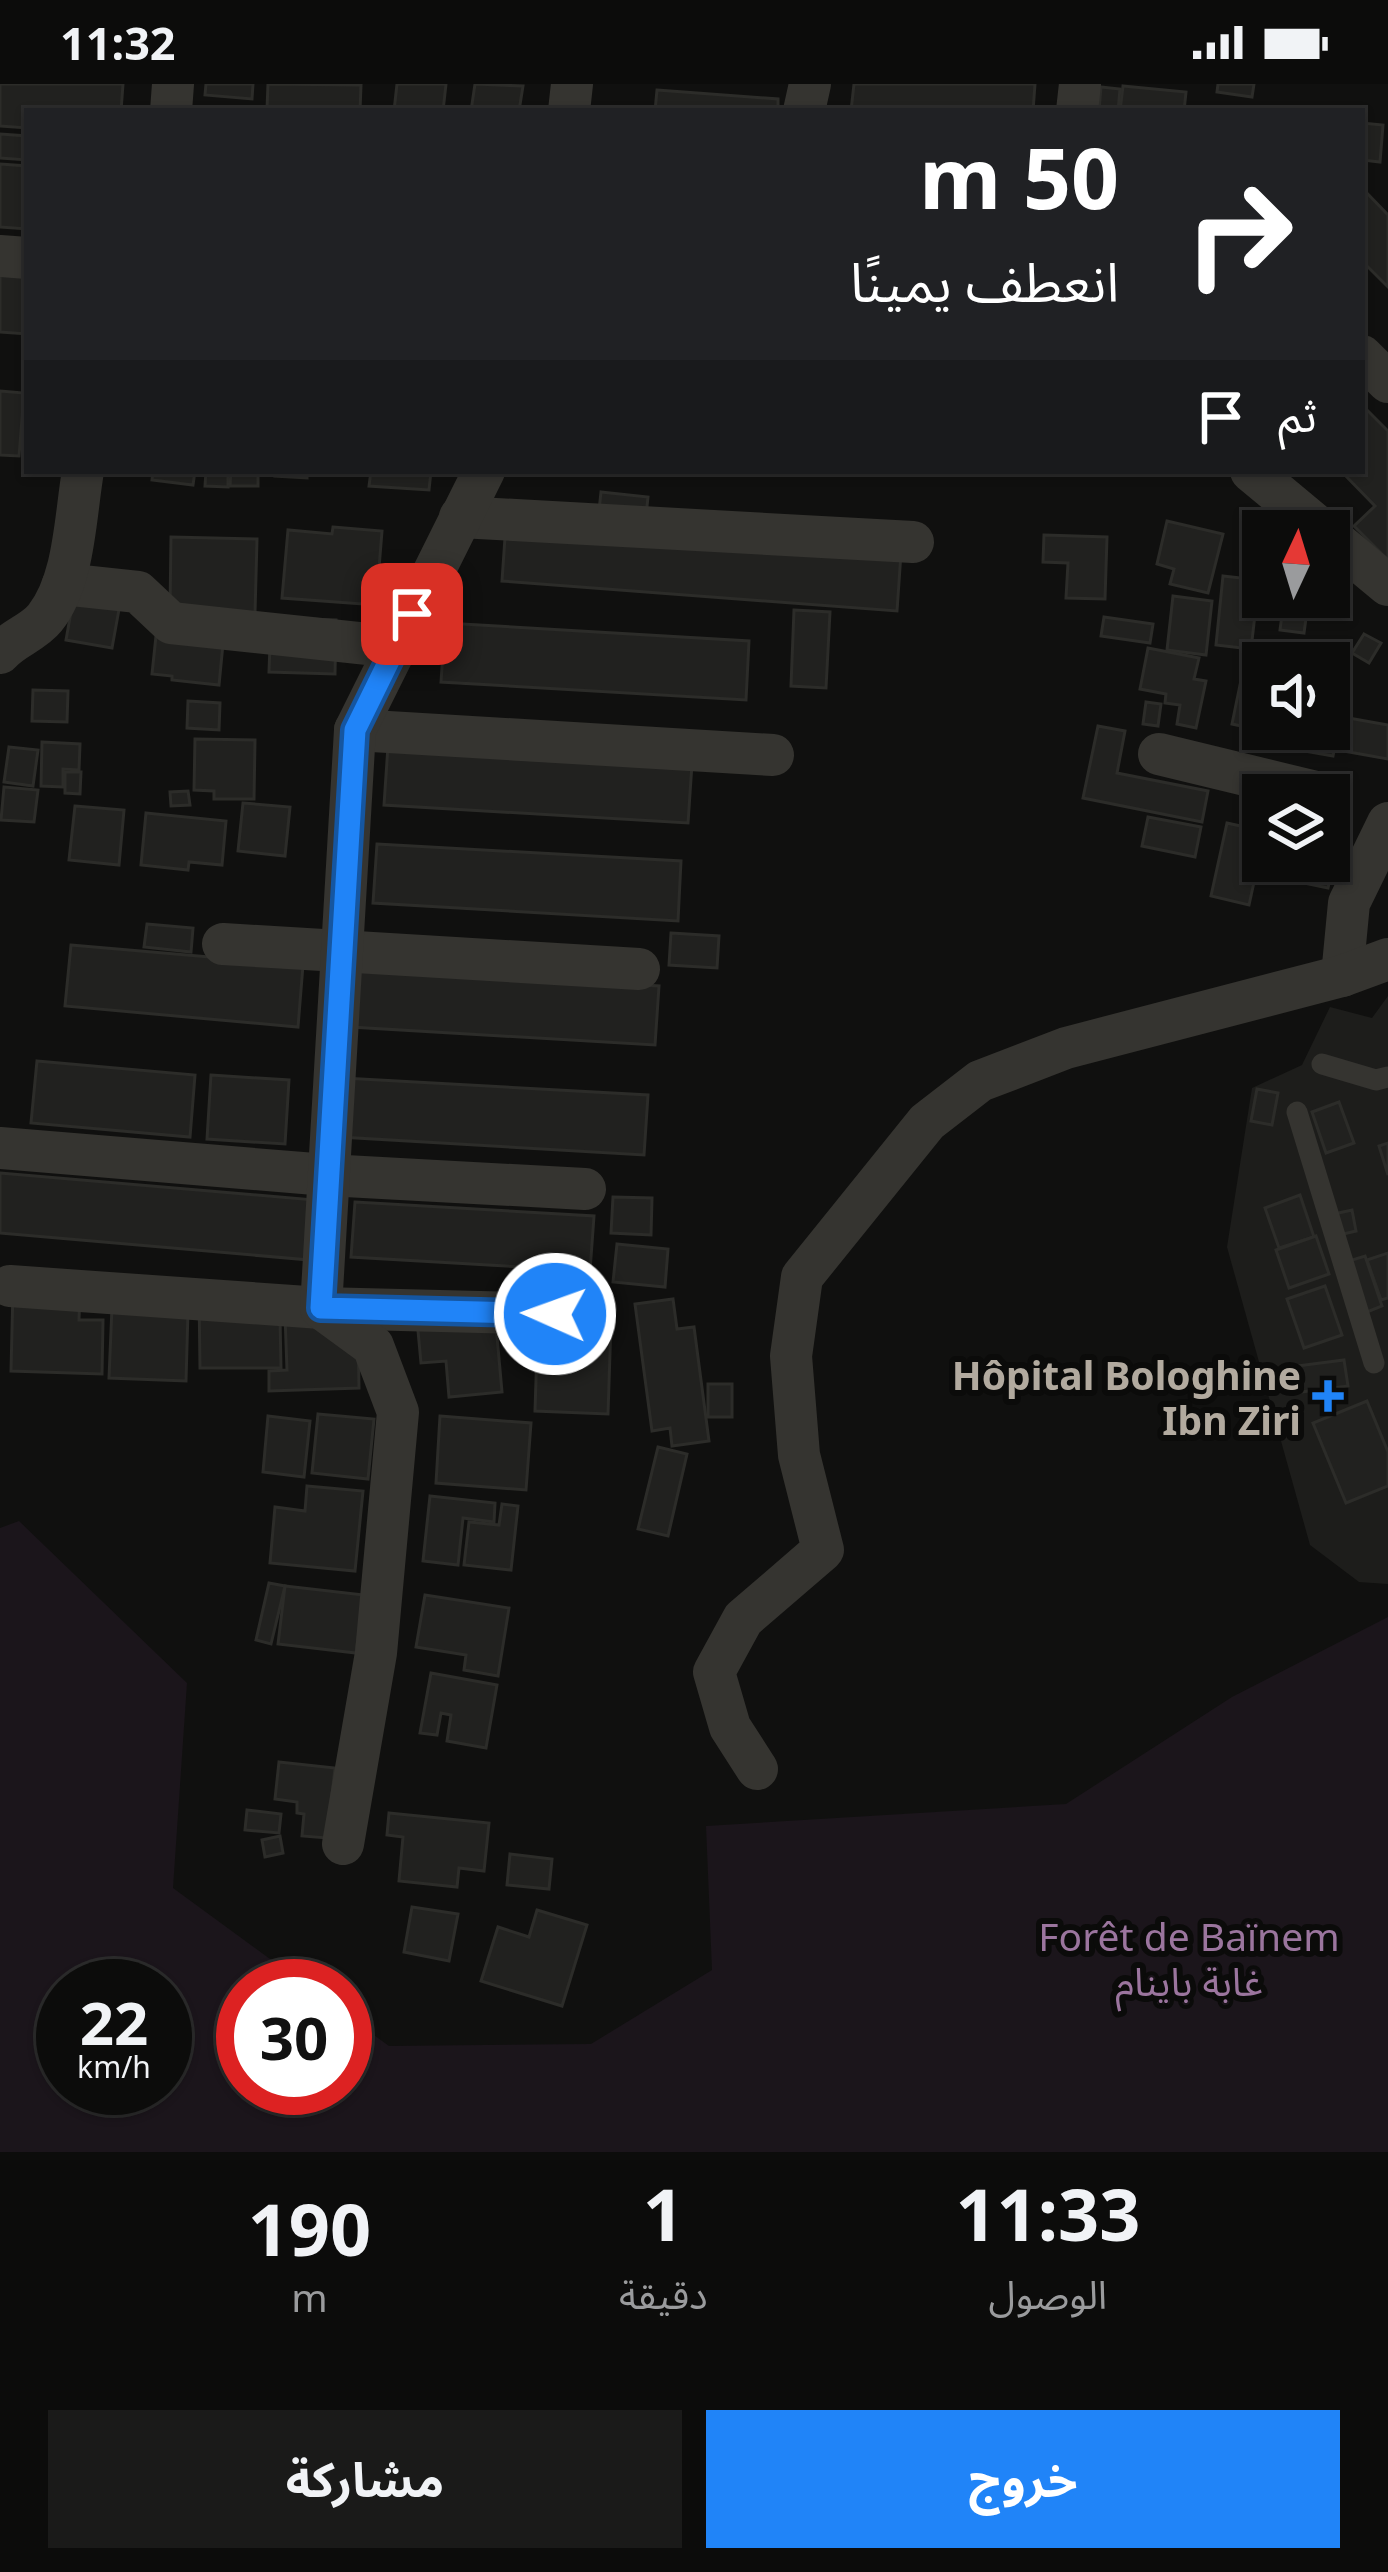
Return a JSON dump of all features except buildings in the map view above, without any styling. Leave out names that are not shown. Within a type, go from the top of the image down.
[{"type":"street","points":[[1365,359],[1388,382]]},
{"type":"street","points":[[0,653],[11,640],[44,620],[63,584],[82,474]]},
{"type":"street","points":[[321,1308],[355,730],[482,474]]},
{"type":"street","points":[[1255,474],[1297,510]]},
{"type":"street","points":[[460,518],[913,542]]},
{"type":"street","points":[[1350,554],[1388,585]]},
{"type":"street","points":[[63,584],[138,592],[171,623],[396,646]]},
{"type":"street","points":[[355,730],[773,755]]},
{"type":"street","points":[[1159,754],[1242,774]]},
{"type":"street","points":[[1350,800],[1388,809]]},
{"type":"street","points":[[1342,976],[1349,904],[1388,823]]},
{"type":"street","points":[[224,944],[639,968]]},
{"type":"street","points":[[757,1769],[730,1727],[714,1672],[743,1619],[823,1550],[799,1455],[791,1356],[802,1277],[927,1122],[980,1081],[1066,1048],[1342,976],[1388,959]]},
{"type":"street","points":[[0,1148],[327,1175],[585,1189]]},
{"type":"street","points":[[10,1286],[321,1308],[555,1314]]},
{"type":"street","points":[[321,1308],[373,1346],[398,1412],[376,1653],[343,1844]]},
{"type":"lane","points":[[1322,1064],[1376,1080],[1388,1077]]},
{"type":"lane","points":[[1297,1112],[1374,1363]]},
{"type":"shaded area","name":"Hôpital Bologhine Ibn Ziri","points":[[1388,996],[1388,1584],[1359,1582],[1310,1545],[1227,1247],[1252,1088],[1302,1065],[1330,1007],[1372,1018]]},
{"type":"green space","name":"Forêt de Baïnem غابة باينام","points":[[19,1521],[187,1683],[173,1888],[270,1959],[216,1959],[216,2115],[372,2115],[372,2034],[389,2046],[591,2044],[712,1970],[706,1826],[1066,1804],[1232,1697],[1388,1617],[1388,2152],[0,2152],[0,1528]]},
{"type":"place","name":"Hôpital Bologhine Ibn Ziri","points":[[1328,1396]]},
{"type":"route","points":[[412,614],[355,730],[321,1308],[555,1314]]}]
